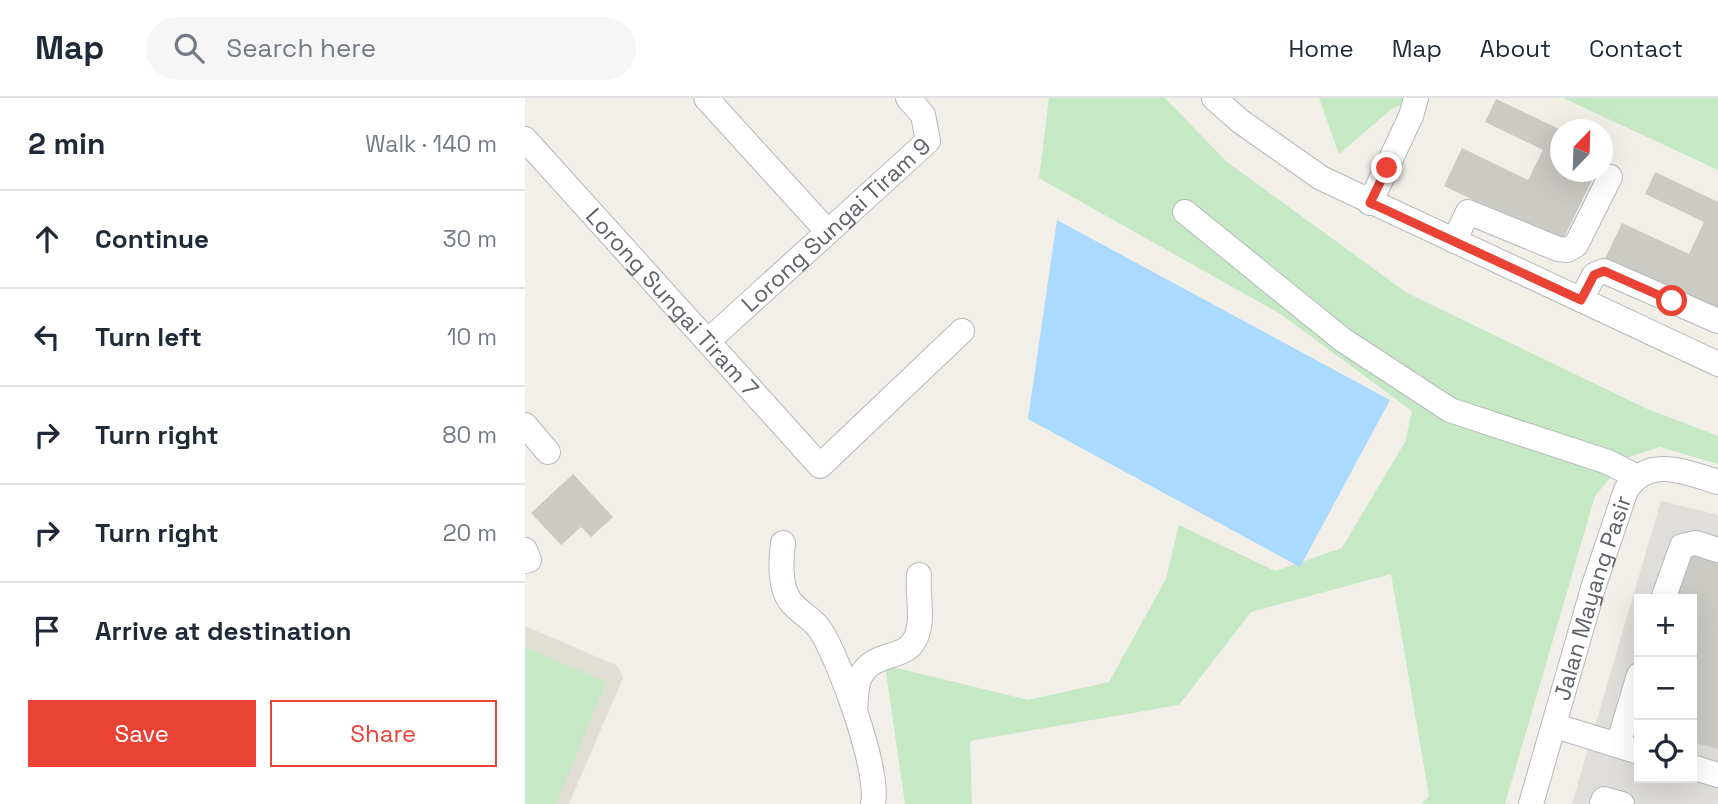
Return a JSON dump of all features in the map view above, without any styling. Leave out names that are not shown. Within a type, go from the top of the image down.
[{"type":"street","points":[[706,98],[828,232]]},
{"type":"street","name":"Lorong Sungai Tiram 9","points":[[708,341],[928,141],[923,115],[908,98]]},
{"type":"street","points":[[1214,98],[1240,121],[1321,178],[1718,364]]},
{"type":"street","points":[[1370,203],[1411,116],[1416,98]]},
{"type":"street","name":"Lorong Sungai Tiram 7","points":[[525,139],[820,466],[963,331]]},
{"type":"street","points":[[1454,241],[1468,212],[1558,249],[1567,250],[1576,245],[1608,182]]},
{"type":"street","points":[[1185,212],[1343,340],[1450,410],[1608,462],[1635,476]]},
{"type":"street","points":[[1581,300],[1594,275],[1604,271],[1718,321]]},
{"type":"street","points":[[525,425],[548,452]]},
{"type":"street","name":"Jalan Mayang Pasir","points":[[1531,804],[1556,726],[1594,584],[1626,490],[1635,476],[1650,470],[1677,470],[1718,482]]},
{"type":"street","points":[[783,543],[781,564],[790,601],[821,630],[855,710],[874,775],[873,804]]},
{"type":"street","points":[[1665,594],[1682,547],[1696,543],[1718,550]]},
{"type":"street","points":[[525,550],[529,560],[525,561]]},
{"type":"street","points":[[855,710],[859,678],[867,667],[876,659],[908,648],[915,640],[919,629],[919,575]]},
{"type":"street","points":[[1556,726],[1629,748],[1634,712]]},
{"type":"street","points":[[1697,769],[1718,775]]},
{"type":"street","points":[[1602,804],[1604,799],[1622,804]]},
{"type":"shaded area","points":[[1661,501],[1718,515],[1718,804],[1572,804]]},
{"type":"shaded area","points":[[525,626],[618,666],[623,678],[569,804],[525,804]]},
{"type":"green space","points":[[1049,98],[1165,98],[1227,162],[1407,293],[1645,408],[1718,436],[1718,464],[1660,447],[1626,458],[1595,496],[1505,804],[1422,804],[1429,796],[1391,574],[1251,612],[1179,705],[970,741],[972,804],[905,804],[885,665],[1028,700],[1109,682],[1166,579],[1179,525],[1275,571],[1342,548],[1405,442],[1412,411],[1282,315],[1039,178]]},
{"type":"green space","points":[[1319,98],[1422,98],[1393,108],[1339,154]]},
{"type":"green space","points":[[1563,98],[1718,98],[1718,170],[1613,119]]},
{"type":"green space","points":[[525,647],[606,682],[556,804],[525,804]]},
{"type":"water","points":[[1057,220],[1390,400],[1300,567],[1028,419]]},
{"type":"building","points":[[1496,99],[1550,125],[1550,182],[1591,182],[1562,242],[1444,186],[1462,148],[1528,180],[1543,150],[1485,122]]},
{"type":"building","points":[[1655,172],[1718,202],[1718,314],[1604,261],[1622,223],[1689,254],[1704,222],[1645,194]]},
{"type":"building","points":[[573,474],[613,517],[591,537],[581,527],[561,545],[531,513]]},
{"type":"building","points":[[1686,549],[1718,558],[1718,749],[1697,743],[1697,594],[1673,594]]},
{"type":"route","points":[[1387,168],[1370,203],[1581,300],[1594,275],[1604,271],[1672,301]]}]
